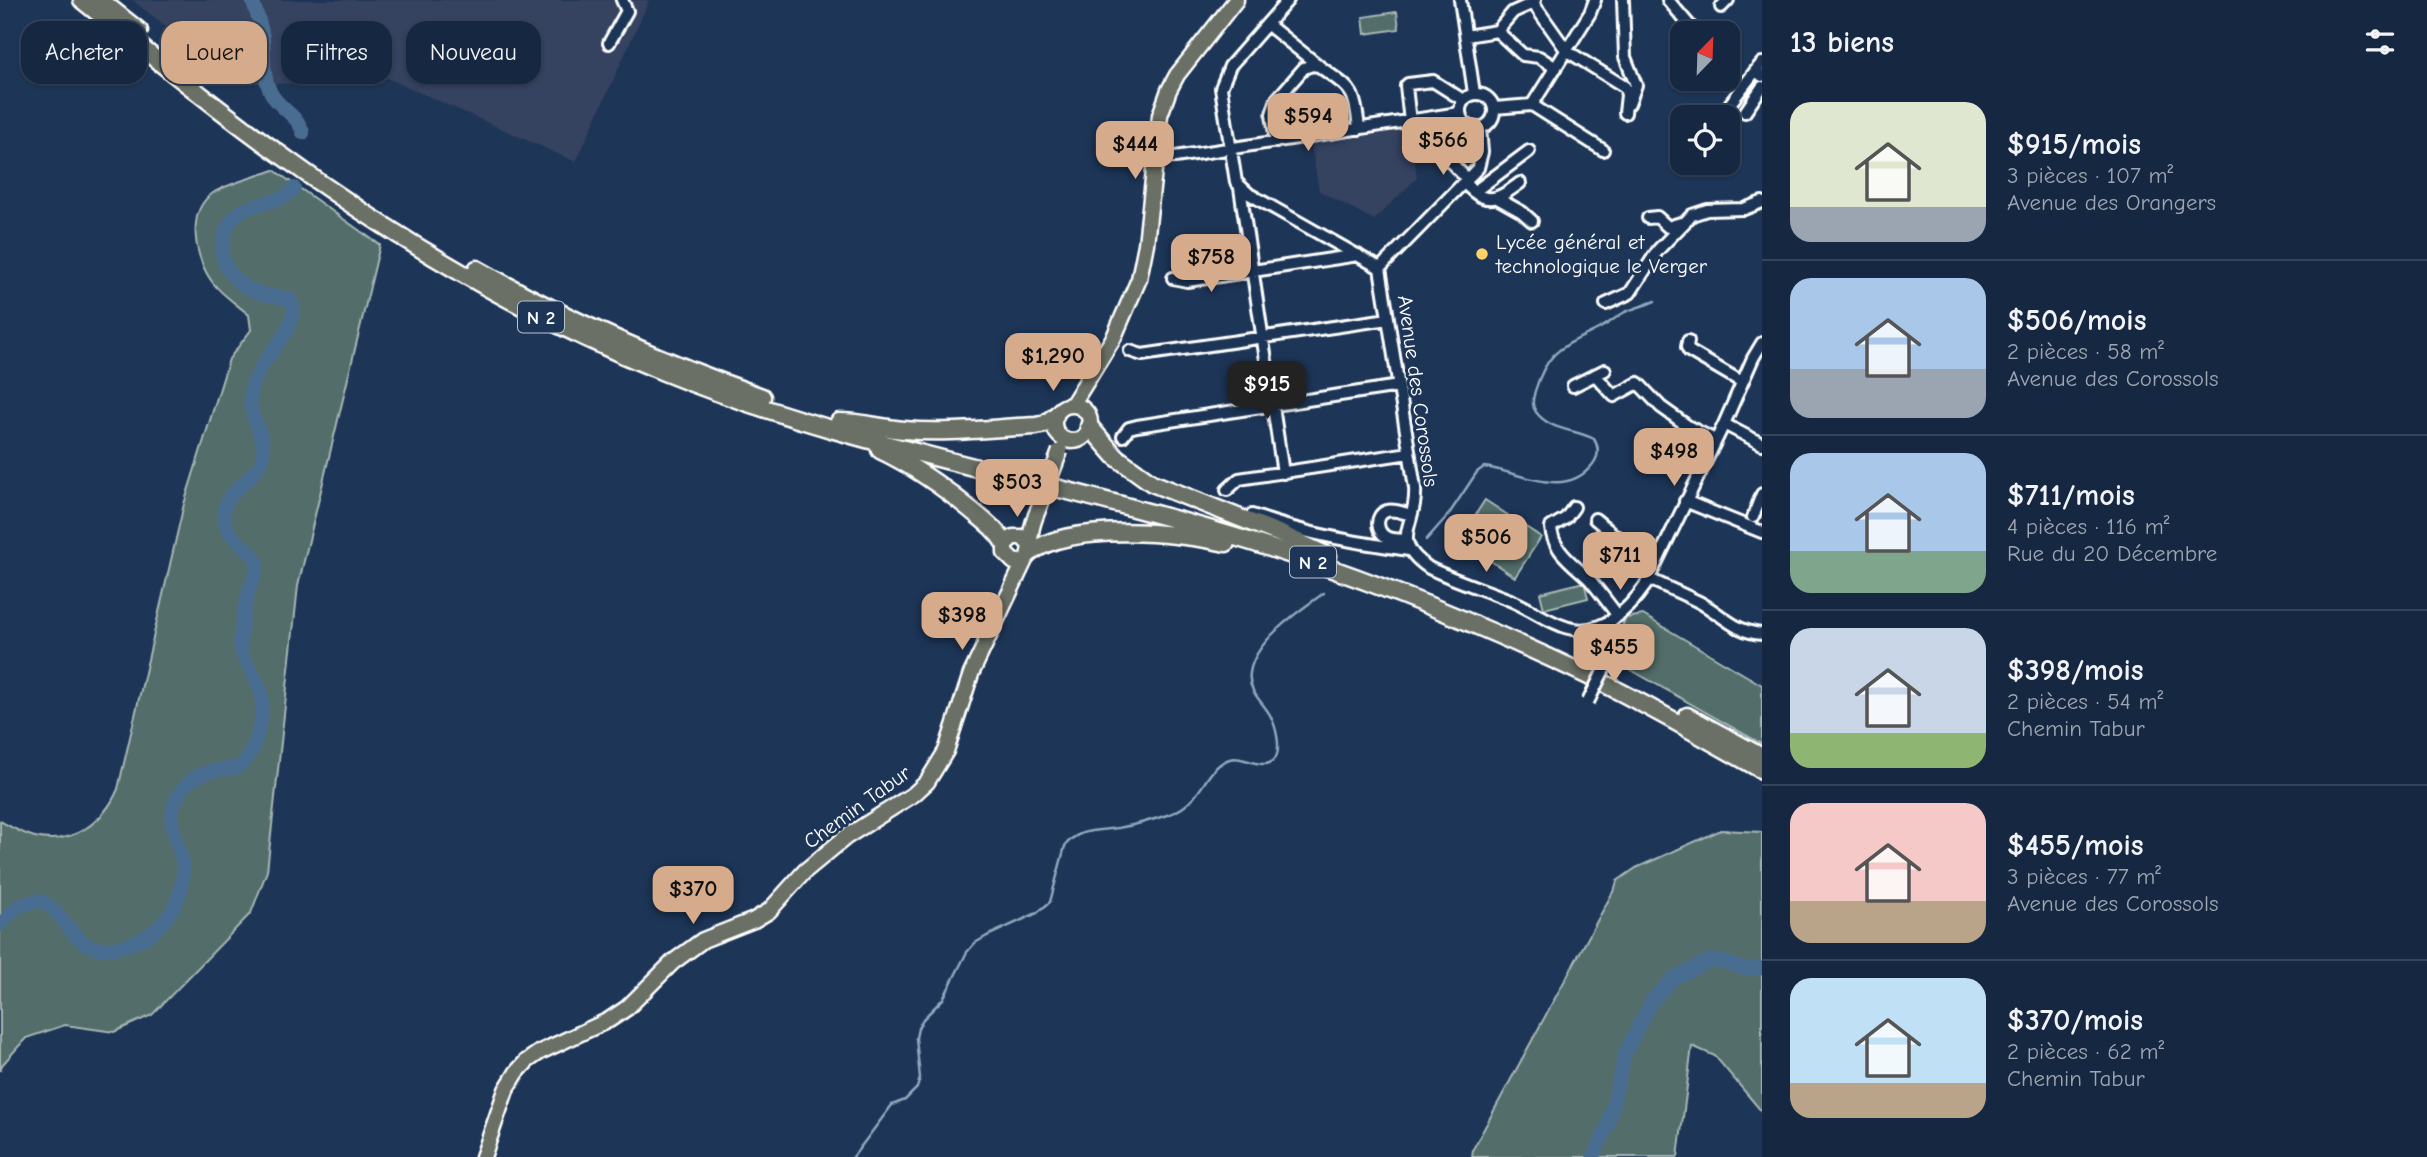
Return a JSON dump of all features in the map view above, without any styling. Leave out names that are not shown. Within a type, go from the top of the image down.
[{"type":"highway","name":"N 2","points":[[82,0],[272,149],[421,249],[503,298],[569,330],[665,373],[739,400],[1259,544],[1361,579],[1522,645],[1600,682],[1762,770]]},
{"type":"highway","name":"N 2","points":[[100,0],[275,140],[354,195],[512,289],[617,340],[838,427],[1128,496],[1226,523],[1328,556],[1420,590],[1539,642],[1604,673],[1762,757]]},
{"type":"highway","points":[[838,427],[863,422],[905,430],[1035,426],[1045,424],[1055,416]]},
{"type":"highway","points":[[1089,426],[1105,446],[1128,467],[1152,483],[1283,535],[1328,556]]},
{"type":"highway","points":[[838,427],[919,470],[989,524],[1009,546]]},
{"type":"highway","points":[[1028,552],[1041,544],[1077,535],[1149,533],[1222,542],[1276,556],[1497,639],[1522,645]]},
{"type":"main road","points":[[1077,406],[1082,391],[1114,337],[1139,279],[1146,244],[1160,115],[1169,90],[1177,75],[1236,0]]},
{"type":"main road","points":[[1077,406],[1088,415],[1089,426],[1083,436],[1063,443],[1055,428],[1055,416],[1062,407],[1077,406]]},
{"type":"main road","name":"Chemin Tabur","points":[[483,1157],[506,1090],[527,1062],[540,1052],[609,1020],[627,1008],[673,962],[703,940],[754,920],[769,911],[805,871],[846,836],[915,794],[927,782],[946,751],[971,674],[1028,552],[1035,516],[1063,443]]},
{"type":"main road","points":[[1009,546],[1025,532],[1035,516]]},
{"type":"main road","points":[[1025,538],[1028,552],[1014,562],[1009,546],[1025,538]]},
{"type":"main road","name":"Chemin Tabur","points":[[1008,595],[1009,546]]},
{"type":"street","points":[[609,43],[626,11],[622,0]]},
{"type":"street","points":[[1283,473],[1240,188],[1236,182],[1221,97],[1222,82],[1230,66],[1288,0]]},
{"type":"street","points":[[1460,0],[1474,93]]},
{"type":"street","points":[[1532,105],[1590,13],[1595,0]]},
{"type":"street","points":[[1465,36],[1497,31],[1510,14],[1534,1],[1567,51],[1625,87],[1625,113],[1636,85],[1625,57],[1623,0]]},
{"type":"street","points":[[1668,0],[1686,21]]},
{"type":"street","points":[[1268,25],[1353,93],[1359,129]]},
{"type":"street","points":[[1497,31],[1523,55],[1539,57],[1556,68]]},
{"type":"street","points":[[1276,142],[1272,114],[1277,99],[1304,68],[1319,66]]},
{"type":"street","points":[[1730,105],[1760,70]]},
{"type":"street","points":[[1410,122],[1406,86],[1408,83],[1433,81],[1463,100]]},
{"type":"street","points":[[1745,112],[1762,87]]},
{"type":"street","points":[[1474,93],[1485,95],[1494,108],[1489,123],[1480,128],[1469,126],[1460,113],[1463,100],[1474,93]]},
{"type":"street","points":[[1494,108],[1532,105],[1603,150]]},
{"type":"street","points":[[1154,158],[1460,113]]},
{"type":"street","points":[[1240,188],[1380,268],[1478,168],[1481,158],[1480,128]]},
{"type":"street","points":[[1441,152],[1474,192],[1482,198],[1496,198],[1522,212],[1532,221]]},
{"type":"street","points":[[1474,192],[1529,152]]},
{"type":"street","points":[[1496,198],[1520,183]]},
{"type":"street","points":[[1606,304],[1630,293],[1658,250],[1692,215],[1701,211],[1744,209],[1762,201]]},
{"type":"street","points":[[1648,218],[1657,217],[1668,227],[1683,223]]},
{"type":"street","points":[[1172,278],[1186,281],[1358,255]]},
{"type":"street","name":"Avenue des Corossols","points":[[1380,268],[1415,497],[1410,515],[1408,545]]},
{"type":"street","points":[[1130,351],[1142,355],[1263,339],[1388,318]]},
{"type":"street","points":[[1688,341],[1689,351],[1742,382]]},
{"type":"street","points":[[1410,515],[1391,510],[1384,512],[1379,517],[1380,532],[1385,537],[1408,545],[1418,560],[1429,568],[1512,601],[1569,628],[1590,628],[1614,619],[1635,600],[1651,574],[1762,343]]},
{"type":"street","points":[[1573,386],[1601,373],[1614,396],[1638,383],[1661,407],[1689,427],[1715,440]]},
{"type":"street","points":[[1123,436],[1129,428],[1137,426],[1399,386]]},
{"type":"street","points":[[1724,424],[1762,444]]},
{"type":"street","points":[[1661,443],[1679,451],[1689,427]]},
{"type":"street","points":[[1227,490],[1239,479],[1409,453]]},
{"type":"street","points":[[1128,467],[1177,488],[1298,531],[1353,542],[1408,545]]},
{"type":"street","points":[[1753,517],[1762,494]]},
{"type":"street","points":[[1685,501],[1762,532]]},
{"type":"street","points":[[1574,507],[1566,518],[1551,527],[1551,534],[1568,561],[1588,579],[1614,619],[1617,640],[1588,702]]},
{"type":"street","points":[[1595,519],[1651,574],[1699,602],[1721,619],[1745,631],[1762,634]]},
{"type":"shaded area","points":[[132,0],[649,1],[576,162],[392,80],[392,21],[281,21],[281,84],[267,83],[267,21],[161,23]]},
{"type":"shaded area","points":[[1410,128],[1417,178],[1374,220],[1319,191],[1311,143]]},
{"type":"green space","points":[[1397,12],[1399,29],[1365,34],[1363,17]]},
{"type":"green space","points":[[274,170],[380,245],[298,586],[267,871],[251,913],[152,1015],[114,1032],[65,1025],[26,1038],[2,1065],[0,1071],[0,821],[35,837],[62,838],[85,829],[95,821],[112,801],[118,789],[184,504],[229,359],[251,330],[249,315],[225,296],[201,262],[196,237],[199,212],[204,201],[213,193]]},
{"type":"green space","points":[[1485,500],[1541,537],[1515,577],[1459,540]]},
{"type":"green space","points":[[1584,582],[1588,598],[1544,609],[1540,593]]},
{"type":"green space","points":[[1643,615],[1762,685],[1762,744],[1617,662],[1620,631],[1626,618]]},
{"type":"green space","points":[[1721,830],[1762,832],[1762,1112],[1715,1056],[1692,1046],[1678,1157],[1472,1157],[1473,1149],[1617,881],[1636,868]]},
{"type":"waterway","points":[[252,0],[262,32],[267,85],[273,97],[297,121],[303,133]]},
{"type":"waterway","points":[[0,925],[17,907],[38,900],[53,909],[88,945],[106,949],[146,937],[172,910],[181,886],[182,861],[172,823],[175,802],[183,788],[194,778],[242,764],[253,747],[260,725],[262,700],[258,683],[242,654],[240,641],[245,608],[257,563],[228,529],[224,512],[234,491],[252,475],[261,462],[263,444],[251,409],[251,390],[260,368],[287,329],[294,307],[289,298],[263,294],[240,283],[226,266],[223,246],[229,224],[237,215],[256,205],[277,200],[294,188]]},
{"type":"waterway","points":[[1426,540],[1449,514],[1477,472],[1484,467],[1555,482],[1569,481],[1582,475],[1593,464],[1598,452],[1594,439],[1548,423],[1534,409],[1533,399],[1540,376],[1553,356],[1568,344],[1625,312],[1655,301]]},
{"type":"waterway","points":[[853,1157],[892,1105],[905,1100],[917,1088],[920,1078],[916,1038],[918,1028],[943,999],[967,952],[975,943],[1037,913],[1050,902],[1065,846],[1070,840],[1082,833],[1138,824],[1170,814],[1190,802],[1212,772],[1227,760],[1233,758],[1263,764],[1273,761],[1278,752],[1276,732],[1270,715],[1251,685],[1253,661],[1280,627],[1324,593]]},
{"type":"waterway","points":[[1593,1157],[1608,1126],[1625,1053],[1651,1002],[1672,979],[1711,960],[1746,969],[1762,968]]},
{"type":"place","name":"Lycée général et technologique le Verger","points":[[1482,254]]}]
